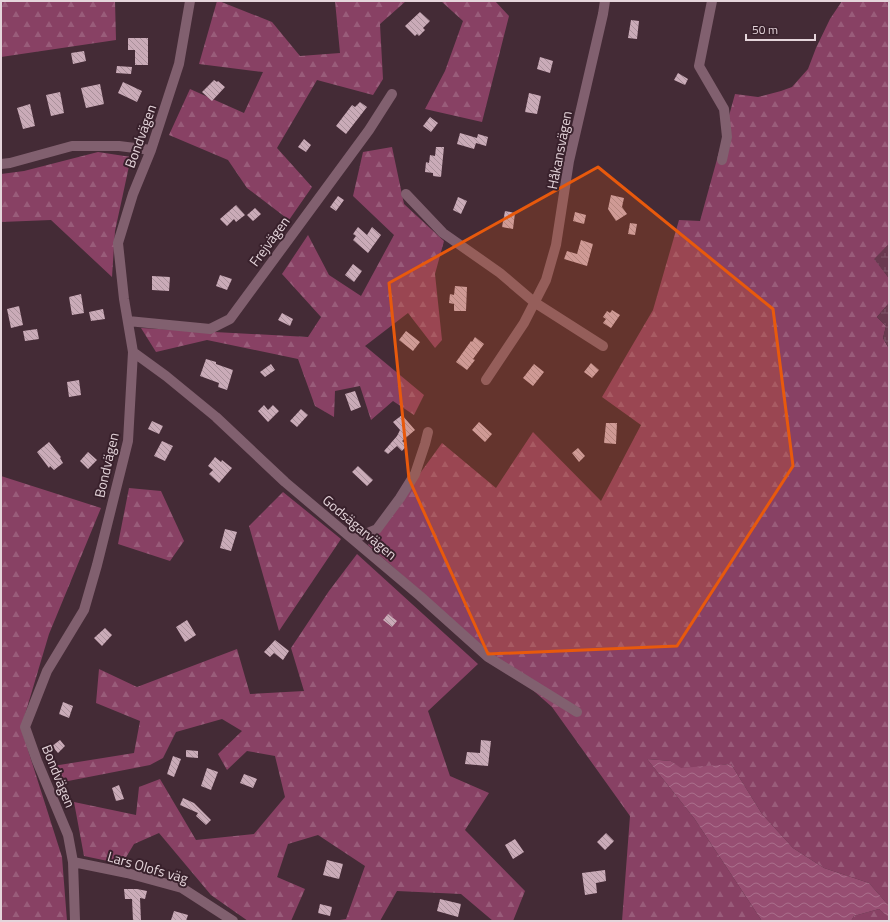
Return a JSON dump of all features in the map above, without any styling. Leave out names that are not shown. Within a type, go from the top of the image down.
[{"type":"street","name":"Bondvägen","points":[[75,921],[72,862],[68,835],[37,761],[25,727],[47,671],[84,610],[97,565],[128,441],[133,352],[124,299],[118,244],[133,194],[151,150],[179,64],[190,1]]},
{"type":"street","name":"Håkansvägen","points":[[486,380],[524,324],[546,280],[556,245],[570,161],[605,1]]},
{"type":"street","points":[[712,1],[699,66],[724,109],[727,137],[722,160]]},
{"type":"street","name":"Frejvägen","points":[[128,321],[210,329],[230,319],[369,130],[392,94]]},
{"type":"street","points":[[1,164],[10,163],[72,146],[119,146],[151,150]]},
{"type":"street","points":[[406,194],[443,233],[500,273],[534,302],[603,346]]},
{"type":"street","name":"Godsägarvägen","points":[[133,352],[166,376],[216,418],[285,482],[420,596],[488,658],[577,712]]},
{"type":"street","points":[[353,539],[378,529],[400,498],[415,474],[428,432]]},
{"type":"street","name":"Lars Olofs väg","points":[[72,862],[182,888],[233,921]]},
{"type":"highlighted area","points":[[598,167],[773,309],[793,466],[677,646],[488,654],[409,479],[389,283]]},
{"type":"green space","points":[[1,1],[115,1],[116,40],[1,57]]},
{"type":"green space","points":[[217,1],[272,22],[300,56],[340,53],[335,1],[406,1],[380,24],[383,79],[373,95],[317,80],[277,148],[312,187],[289,220],[247,188],[228,160],[169,135],[190,89],[244,113],[263,72],[199,64]]},
{"type":"green space","points":[[441,1],[495,1],[509,16],[482,122],[425,109],[445,71],[463,21]]},
{"type":"green space","points":[[842,1],[889,1],[889,244],[875,259],[888,277],[889,281],[889,303],[877,317],[886,326],[883,338],[889,347],[889,906],[869,883],[824,868],[793,848],[762,814],[731,764],[681,769],[671,761],[647,759],[694,818],[762,921],[622,921],[630,816],[552,707],[368,545],[442,443],[496,488],[533,432],[601,501],[641,425],[602,397],[653,310],[679,220],[700,221],[735,94],[758,97],[792,87],[808,69],[830,19]]},
{"type":"green space","points":[[392,147],[404,204],[444,241],[435,274],[442,340],[435,348],[408,313],[365,346],[424,395],[414,415],[393,401],[371,420],[360,386],[335,391],[334,417],[315,406],[298,359],[207,340],[156,352],[141,328],[308,337],[321,317],[282,274],[308,235],[329,275],[361,296],[394,235],[353,196],[363,152]]},
{"type":"green space","points":[[98,152],[131,157],[115,231],[112,277],[51,220],[1,222],[1,174],[24,171]]},
{"type":"green space","points":[[889,244],[889,281],[888,277],[874,259]]},
{"type":"green space","points":[[889,303],[888,347],[883,338],[886,326],[877,317]]},
{"type":"green space","points":[[1,476],[101,508],[49,634],[21,728],[62,857],[67,921],[1,921]]},
{"type":"green space","points":[[129,488],[161,491],[184,541],[170,561],[118,544]]},
{"type":"green space","points":[[283,492],[341,539],[279,631],[249,526]]},
{"type":"green space","points":[[357,554],[478,664],[428,711],[450,776],[489,793],[465,830],[525,891],[513,921],[493,921],[461,894],[397,891],[380,921],[333,921],[346,919],[365,866],[318,835],[288,844],[277,877],[305,889],[291,921],[248,921],[211,895],[159,833],[134,844],[122,864],[84,856],[74,802],[136,815],[139,787],[160,779],[196,840],[254,834],[285,797],[275,756],[247,751],[227,770],[218,754],[242,731],[222,719],[176,732],[163,758],[150,765],[63,782],[53,766],[134,753],[140,721],[96,703],[99,669],[137,687],[237,649],[250,694],[304,691],[291,648],[329,591]]},
{"type":"green space","points":[[879,909],[889,918],[889,921],[851,921],[854,916]]},
{"type":"water","points":[[647,759],[671,761],[681,768],[731,764],[762,814],[793,848],[824,868],[869,883],[889,906],[889,918],[879,909],[854,916],[851,921],[762,921],[694,818]]},
{"type":"building","points":[[420,12],[430,21],[423,28],[425,30],[419,36],[417,34],[415,36],[405,26]]},
{"type":"building","points":[[631,20],[639,21],[637,39],[628,38]]},
{"type":"building","points":[[128,38],[148,38],[148,65],[135,65],[135,50],[128,50]]},
{"type":"building","points":[[84,51],[86,61],[73,64],[71,53]]},
{"type":"building","points":[[540,57],[553,61],[550,73],[537,69]]},
{"type":"building","points":[[117,66],[132,67],[131,74],[116,73]]},
{"type":"building","points":[[678,73],[688,79],[685,85],[674,80]]},
{"type":"building","points":[[214,80],[217,82],[218,81],[225,87],[212,101],[202,92]]},
{"type":"building","points":[[123,82],[142,91],[137,102],[118,93]]},
{"type":"building","points":[[100,84],[104,104],[86,108],[81,88]]},
{"type":"building","points":[[60,92],[64,113],[51,116],[46,95]]},
{"type":"building","points":[[529,93],[541,96],[537,114],[525,112]]},
{"type":"building","points":[[360,102],[367,107],[346,134],[336,126],[352,105],[355,107]]},
{"type":"building","points":[[30,104],[35,126],[23,129],[17,108]]},
{"type":"building","points":[[430,117],[438,123],[431,132],[423,126]]},
{"type":"building","points":[[460,133],[477,138],[478,134],[488,137],[486,146],[476,143],[474,149],[457,144]]},
{"type":"building","points":[[304,139],[311,145],[306,152],[298,147]]},
{"type":"building","points":[[436,147],[444,147],[441,177],[433,176],[433,173],[425,172],[426,162],[429,163],[430,155],[435,156]]},
{"type":"building","points":[[611,195],[624,198],[622,207],[627,214],[616,221],[608,209]]},
{"type":"building","points":[[338,196],[344,200],[336,211],[330,207]]},
{"type":"building","points":[[458,197],[467,201],[461,214],[453,210]]},
{"type":"building","points":[[236,205],[245,215],[236,222],[234,219],[227,226],[220,219]]},
{"type":"building","points":[[255,208],[261,214],[253,221],[247,215]]},
{"type":"building","points":[[505,211],[515,213],[513,229],[502,227]]},
{"type":"building","points":[[575,212],[586,215],[584,224],[573,221]]},
{"type":"building","points":[[630,223],[637,224],[635,235],[628,234]]},
{"type":"building","points":[[358,227],[367,235],[372,227],[381,235],[368,253],[353,240],[356,236],[353,234]]},
{"type":"building","points":[[581,240],[593,244],[587,266],[564,259],[567,251],[577,254]]},
{"type":"building","points":[[353,264],[362,271],[354,282],[345,275]]},
{"type":"building","points":[[220,275],[232,279],[227,290],[216,286]]},
{"type":"building","points":[[152,276],[170,277],[169,291],[152,290]]},
{"type":"building","points":[[455,286],[467,287],[466,311],[454,311],[454,304],[449,303],[450,294],[454,295]]},
{"type":"building","points":[[81,294],[84,313],[72,315],[69,297]]},
{"type":"building","points":[[19,306],[23,325],[11,328],[7,309]]},
{"type":"building","points":[[103,309],[105,319],[91,321],[89,312]]},
{"type":"building","points":[[612,310],[620,315],[611,328],[603,323],[606,319],[603,317],[607,311],[610,313]]},
{"type":"building","points":[[282,313],[293,319],[290,326],[278,320]]},
{"type":"building","points":[[37,329],[39,339],[25,341],[23,331]]},
{"type":"building","points":[[406,331],[420,342],[413,351],[399,340]]},
{"type":"building","points":[[475,337],[484,344],[473,359],[475,360],[467,370],[456,362]]},
{"type":"building","points":[[206,359],[233,370],[227,390],[218,387],[219,383],[200,376]]},
{"type":"building","points":[[591,363],[599,370],[592,378],[584,372]]},
{"type":"building","points":[[271,364],[275,370],[265,377],[260,372]]},
{"type":"building","points":[[534,364],[544,372],[533,386],[523,378]]},
{"type":"building","points":[[79,380],[81,395],[69,397],[67,382]]},
{"type":"building","points":[[355,391],[361,407],[351,411],[345,394]]},
{"type":"building","points":[[264,405],[268,410],[273,405],[279,411],[268,422],[258,411]]},
{"type":"building","points":[[301,409],[308,415],[297,427],[290,421]]},
{"type":"building","points":[[402,415],[415,430],[402,441],[407,445],[402,451],[397,446],[388,454],[384,451],[397,436],[400,430],[393,422]]},
{"type":"building","points":[[152,421],[163,426],[159,434],[148,429]]},
{"type":"building","points":[[479,422],[492,434],[485,442],[472,430]]},
{"type":"building","points":[[606,423],[617,423],[616,444],[604,443]]},
{"type":"building","points":[[162,441],[173,446],[165,461],[154,456]]},
{"type":"building","points":[[49,442],[61,457],[60,458],[63,463],[54,470],[50,466],[49,468],[37,452]]},
{"type":"building","points":[[578,448],[585,456],[579,462],[572,453]]},
{"type":"building","points":[[88,452],[97,460],[88,469],[80,461]]},
{"type":"building","points":[[215,457],[221,462],[222,460],[232,468],[219,483],[209,474],[213,470],[208,466]]},
{"type":"building","points":[[358,466],[373,480],[367,486],[352,472]]},
{"type":"building","points":[[225,529],[237,532],[231,551],[220,548]]},
{"type":"building","points":[[388,614],[397,621],[392,627],[383,620]]},
{"type":"building","points":[[187,620],[196,635],[185,642],[176,627]]},
{"type":"building","points":[[105,628],[112,635],[102,646],[94,638]]},
{"type":"building","points":[[275,640],[289,651],[283,660],[274,653],[270,657],[264,652]]},
{"type":"building","points":[[63,702],[73,706],[69,718],[59,714]]},
{"type":"building","points":[[60,740],[65,746],[58,753],[52,746]]},
{"type":"building","points":[[481,740],[491,741],[488,766],[465,764],[467,752],[480,753]]},
{"type":"building","points":[[186,750],[198,751],[198,758],[186,757]]},
{"type":"building","points":[[173,756],[181,759],[174,777],[167,774]]},
{"type":"building","points":[[207,768],[218,772],[211,790],[201,786]]},
{"type":"building","points":[[244,774],[257,779],[253,788],[240,783]]},
{"type":"building","points":[[119,785],[124,799],[116,801],[112,788]]},
{"type":"building","points":[[183,798],[194,803],[211,820],[206,825],[196,816],[198,813],[180,805]]},
{"type":"building","points":[[606,833],[614,841],[605,850],[597,842]]},
{"type":"building","points":[[515,839],[524,852],[513,859],[505,845]]},
{"type":"building","points":[[327,860],[343,864],[339,879],[323,875]]},
{"type":"building","points":[[605,870],[606,881],[596,883],[597,893],[585,895],[582,873]]},
{"type":"building","points":[[124,889],[147,891],[145,899],[140,898],[141,921],[133,921],[132,899],[125,899]]},
{"type":"building","points":[[440,899],[461,904],[458,917],[437,911]]},
{"type":"building","points":[[320,904],[332,907],[330,916],[318,913]]},
{"type":"building","points":[[174,911],[188,915],[186,921],[171,920]]}]
